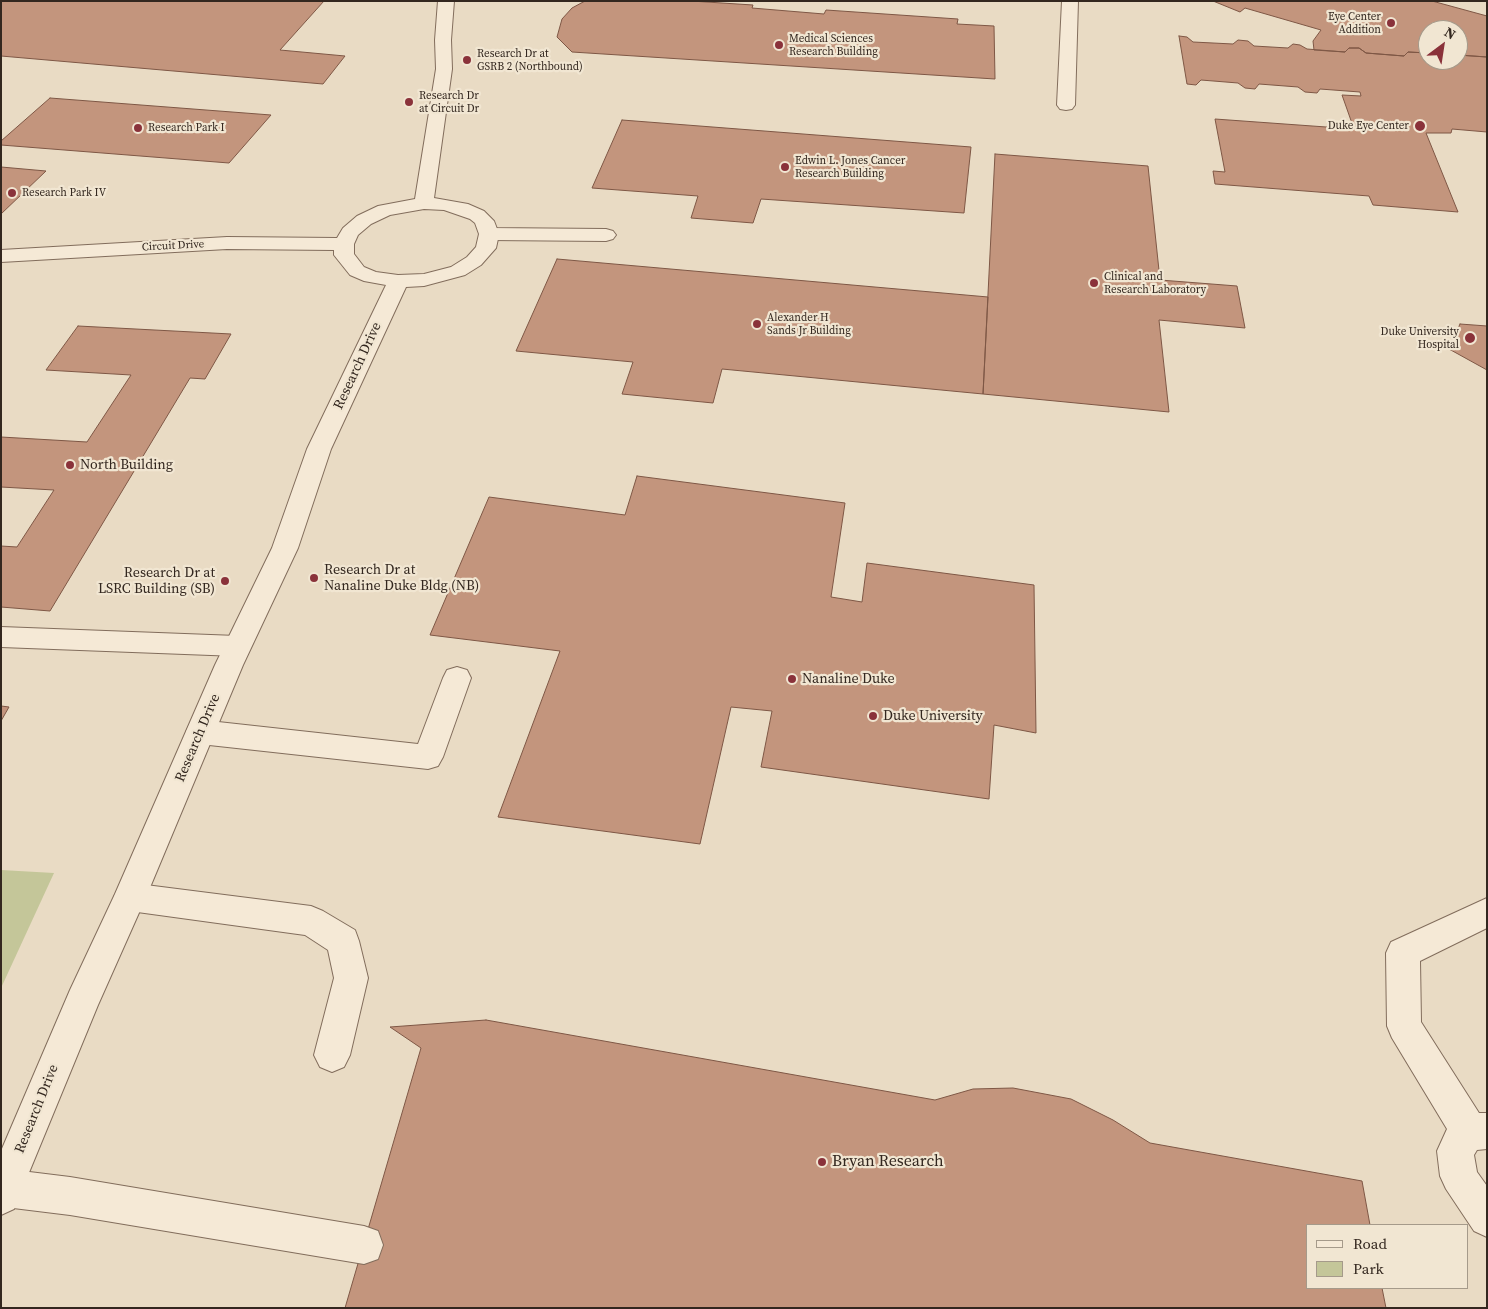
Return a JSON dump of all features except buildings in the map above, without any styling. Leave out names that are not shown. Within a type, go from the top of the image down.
[{"type":"street","points":[[424,203],[444,69],[443,40],[446,1]]},
{"type":"street","points":[[1066,105],[1070,1]]},
{"type":"street","points":[[424,203],[444,204],[461,208],[477,215],[484,221],[489,234],[486,248],[474,261],[458,271],[424,280],[398,281],[372,277],[357,271],[344,255],[344,244],[350,232],[364,220],[384,210],[424,203]]},
{"type":"street","points":[[489,234],[606,235]]},
{"type":"street","name":"Circuit Drive","points":[[1,256],[227,243],[344,244]]},
{"type":"street","name":"Research Drive","points":[[3,1192],[78,1010],[130,897],[237,646],[285,548],[319,449],[398,281]]},
{"type":"street","points":[[1,636],[237,646]]},
{"type":"street","points":[[200,732],[428,756],[457,678]]},
{"type":"street","points":[[130,897],[311,921],[344,941],[351,978],[332,1055]]},
{"type":"street","points":[[1487,912],[1403,953],[1404,1026],[1479,1132],[1458,1143],[1455,1151],[1456,1163],[1464,1186],[1487,1218]]},
{"type":"street","points":[[3,1192],[70,1196],[364,1245]]},
{"type":"green space","points":[[1,870],[54,873],[1,988]]},
{"type":"place","name":"Eye Center Addition","points":[[1391,23]]},
{"type":"place","name":"Medical Sciences Research Building","points":[[779,45]]},
{"type":"place","name":"Research Dr at GSRB 2 (Northbound)","points":[[467,60]]},
{"type":"place","name":"Research Dr at Circuit Dr","points":[[409,102]]},
{"type":"place","name":"Duke Eye Center","points":[[1420,126]]},
{"type":"place","name":"Research Park I","points":[[138,128]]},
{"type":"place","name":"Edwin L. Jones Cancer Research Building","points":[[785,167]]},
{"type":"place","name":"Research Park IV","points":[[12,193]]},
{"type":"place","name":"Clinical and Research Laboratory","points":[[1094,283]]},
{"type":"place","name":"Alexander H Sands Jr Building","points":[[757,324]]},
{"type":"place","name":"Duke University Hospital","points":[[1470,338]]},
{"type":"place","name":"North Building","points":[[70,465]]},
{"type":"place","name":"Research Dr at Nanaline Duke Bldg (NB)","points":[[314,578]]},
{"type":"place","name":"Research Dr at LSRC Building (SB)","points":[[225,581]]},
{"type":"place","name":"Nanaline Duke","points":[[792,679]]},
{"type":"place","name":"Duke University","points":[[873,716]]},
{"type":"place","name":"Bryan Research","points":[[822,1162]]}]
